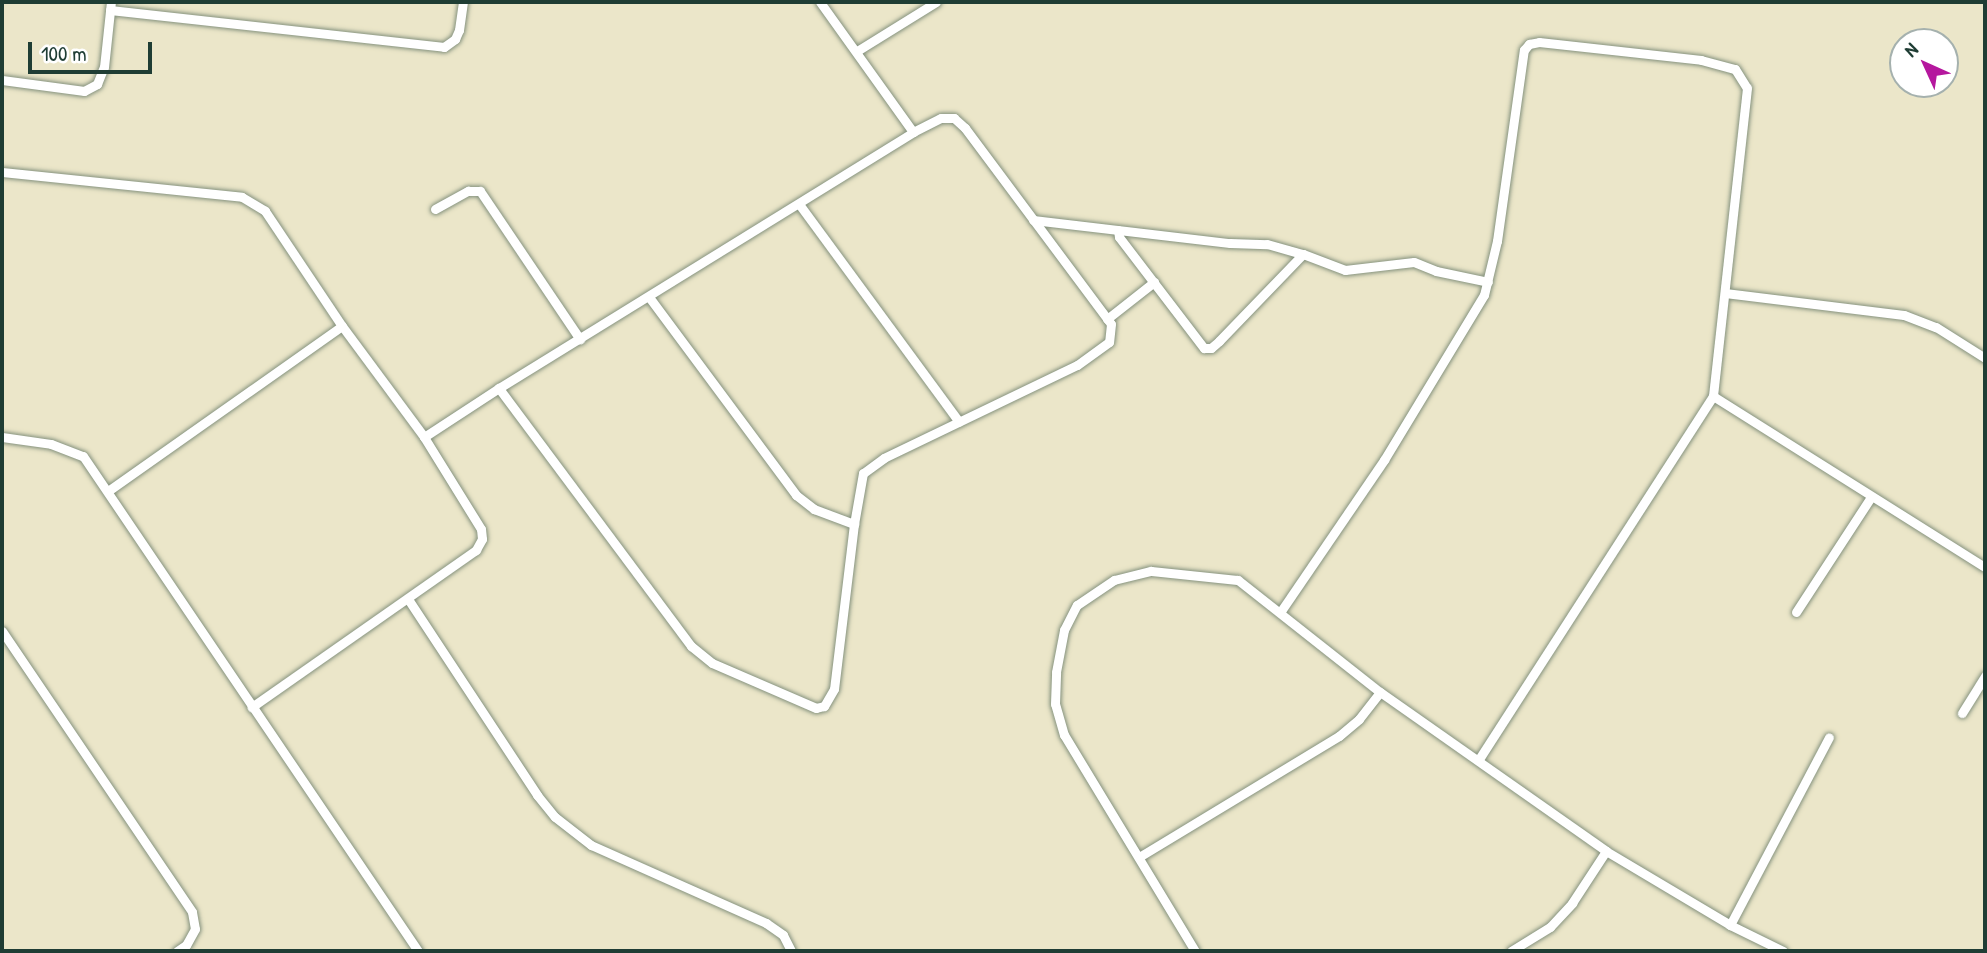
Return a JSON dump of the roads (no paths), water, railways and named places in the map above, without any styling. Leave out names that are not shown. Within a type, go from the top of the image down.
[{"type":"street","points":[[2,80],[84,91],[97,84],[104,67],[110,6],[444,47],[455,39],[459,30],[464,2]]},
{"type":"street","points":[[820,2],[858,51],[913,132]]},
{"type":"street","points":[[858,51],[936,2]]},
{"type":"street","points":[[1282,611],[1384,460],[1484,295],[1497,240],[1520,60],[1529,44],[1539,42],[1701,60],[1726,65],[1742,76],[1747,88],[1713,396],[1478,760]]},
{"type":"street","points":[[424,437],[499,388],[913,132],[941,118],[954,118],[965,128],[1111,324],[1109,342],[1077,365],[884,458],[863,473],[854,524],[834,689],[824,706],[816,708],[712,663],[691,646],[499,388]]},
{"type":"street","points":[[2,172],[242,197],[265,211],[342,327],[424,437],[481,529],[482,539],[476,550],[253,707]]},
{"type":"street","points":[[435,209],[468,191],[480,191],[580,339]]},
{"type":"street","points":[[799,204],[959,422]]},
{"type":"street","points":[[1033,220],[1267,244],[1345,270],[1414,262],[1436,271],[1488,282]]},
{"type":"street","points":[[1118,230],[1119,237],[1204,348],[1212,348],[1303,254]]},
{"type":"street","points":[[1107,319],[1154,282]]},
{"type":"street","points":[[1726,293],[1913,317],[1936,327],[1985,358]]},
{"type":"street","points":[[649,297],[796,495],[814,509],[854,524]]},
{"type":"street","points":[[108,491],[342,327]]},
{"type":"street","points":[[1713,396],[1985,567]]},
{"type":"street","points":[[2,437],[66,447],[83,456],[418,951]]},
{"type":"street","points":[[1796,612],[1871,497]]},
{"type":"street","points":[[1195,951],[1063,735],[1055,704],[1056,672],[1064,630],[1077,605],[1114,580],[1151,571],[1238,580],[1282,611],[1380,692],[1606,851],[1730,925],[1783,951]]},
{"type":"street","points":[[408,599],[537,796],[555,817],[591,845],[766,923],[783,935],[791,951]]},
{"type":"street","points":[[2,631],[192,912],[195,929],[186,945],[177,951]]},
{"type":"street","points":[[1962,713],[1985,676]]},
{"type":"street","points":[[1139,857],[1339,736],[1359,719],[1380,692]]},
{"type":"street","points":[[1730,925],[1829,737]]},
{"type":"street","points":[[1511,951],[1550,927],[1572,903],[1606,851]]}]
